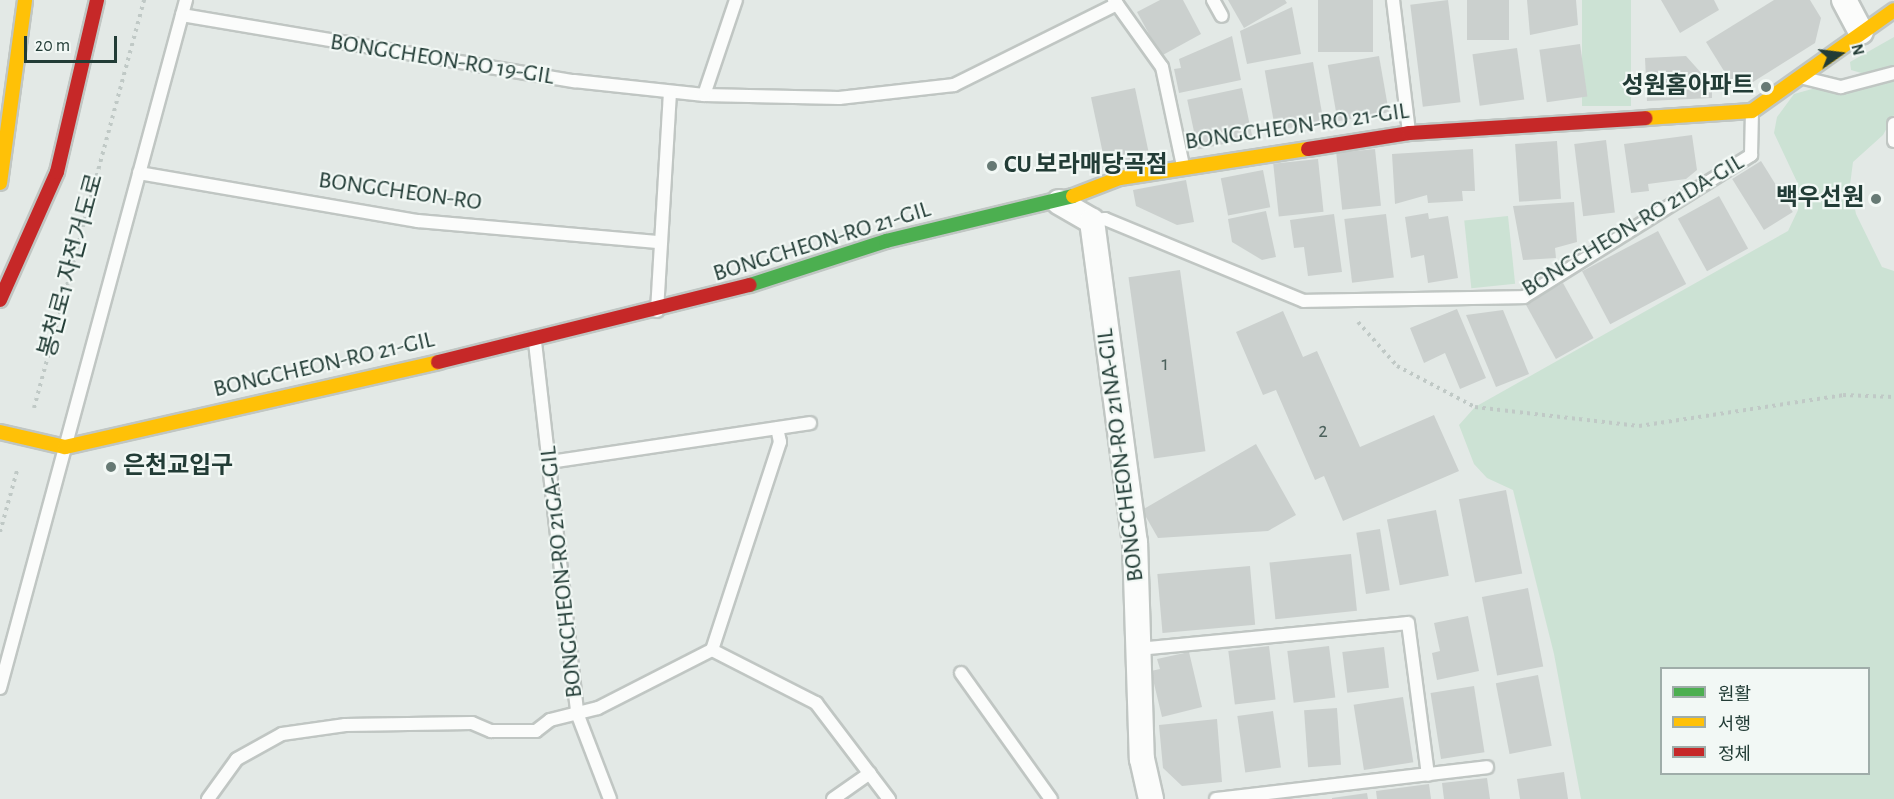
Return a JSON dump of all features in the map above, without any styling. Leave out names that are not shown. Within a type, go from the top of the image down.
[{"type":"street","points":[[0,183],[25,0]]},
{"type":"street","points":[[81,59],[86,0]]},
{"type":"street","points":[[0,300],[57,172],[81,59],[97,0]]},
{"type":"street","points":[[1844,0],[1861,32]]},
{"type":"street","points":[[1752,111],[1894,10]]},
{"type":"street","name":"BONGCHEON-RO 21-GIL","points":[[0,432],[65,447],[657,312],[886,242],[1059,202],[1120,178],[1183,166],[1409,133],[1752,111]]},
{"type":"street","points":[[1059,202],[1092,221]]},
{"type":"street","name":"BONGCHEON-RO 21NA-GIL","points":[[1092,221],[1136,542],[1142,759],[1151,799]]},
{"type":"lane","points":[[0,687],[186,0]]},
{"type":"lane","points":[[704,95],[736,0]]},
{"type":"lane","points":[[1213,0],[1222,16]]},
{"type":"lane","points":[[1393,0],[1409,133]]},
{"type":"lane","points":[[1115,2],[1162,67],[1180,134],[1183,166]]},
{"type":"lane","name":"BONGCHEON-RO 19-GIL","points":[[182,15],[574,81],[704,95],[839,98],[954,85],[1115,2]]},
{"type":"lane","points":[[1800,75],[1841,87],[1894,73]]},
{"type":"lane","points":[[657,312],[657,242],[670,92]]},
{"type":"lane","name":"BONGCHEON-RO 21DA-GIL","points":[[1092,221],[1105,219],[1304,301],[1338,298],[1524,297],[1751,155],[1752,111]]},
{"type":"lane","points":[[1894,124],[1894,141]]},
{"type":"lane","name":"BONGCHEON-RO","points":[[139,173],[418,221],[657,242]]},
{"type":"lane","name":"BONGCHEON-RO 21GA-GIL","points":[[535,340],[577,713],[610,799]]},
{"type":"lane","points":[[550,462],[810,423]]},
{"type":"lane","points":[[208,799],[237,759],[282,734],[345,725],[472,723],[518,733],[598,708],[712,650],[780,442],[777,428]]},
{"type":"lane","points":[[1139,649],[1408,623],[1428,775]]},
{"type":"lane","points":[[712,650],[816,703],[889,799]]},
{"type":"lane","points":[[961,674],[1051,799]]},
{"type":"lane","points":[[1216,799],[1487,767]]},
{"type":"lane","points":[[832,799],[870,773]]},
{"type":"path","name":"봉천로1 자전거도로","points":[[0,532],[144,0]]},
{"type":"path","points":[[1338,298],[1397,366],[1475,407],[1639,426],[1844,395],[1894,397]]},
{"type":"green space","points":[[1582,0],[1631,0],[1631,106],[1582,106]]},
{"type":"green space","points":[[1894,37],[1894,67],[1865,74],[1851,70],[1850,62]]},
{"type":"green space","points":[[1894,80],[1894,115],[1883,135],[1853,162],[1850,185],[1856,214],[1882,267],[1894,271],[1894,799],[1581,799],[1554,654],[1513,490],[1487,478],[1474,464],[1459,425],[1475,407],[1788,231],[1798,210],[1798,184],[1774,133],[1777,117],[1794,94],[1812,89],[1859,90]]},
{"type":"green space","points":[[1508,216],[1515,284],[1471,288],[1464,221]]},
{"type":"building","points":[[1160,0],[1183,0],[1201,34],[1161,56],[1137,12]]},
{"type":"building","points":[[1228,0],[1285,0],[1287,3],[1244,28]]},
{"type":"building","points":[[1318,0],[1373,0],[1373,52],[1318,52]]},
{"type":"building","points":[[1448,0],[1461,102],[1423,107],[1410,5]]},
{"type":"building","points":[[1467,0],[1509,0],[1509,40],[1467,40]]},
{"type":"building","points":[[1527,0],[1576,0],[1578,25],[1530,35]]},
{"type":"building","points":[[1661,0],[1714,0],[1719,10],[1680,33]]},
{"type":"building","points":[[1774,0],[1810,0],[1821,18],[1815,43],[1737,92],[1706,42]]},
{"type":"building","points":[[1292,7],[1301,54],[1247,64],[1240,31]]},
{"type":"building","points":[[1232,36],[1241,80],[1179,93],[1174,69],[1181,68],[1179,59]]},
{"type":"building","points":[[1580,44],[1587,96],[1547,102],[1539,50]]},
{"type":"building","points":[[1517,48],[1524,99],[1480,106],[1472,54]]},
{"type":"building","points":[[1379,56],[1389,112],[1338,121],[1328,65]]},
{"type":"building","points":[[1686,56],[1712,85],[1712,98],[1647,101],[1645,58]]},
{"type":"building","points":[[1313,62],[1324,122],[1275,131],[1265,71]]},
{"type":"building","points":[[1135,88],[1150,156],[1106,166],[1091,97]]},
{"type":"building","points":[[1242,88],[1253,138],[1198,150],[1187,100]]},
{"type":"building","points":[[1692,135],[1697,170],[1686,179],[1648,184],[1649,191],[1631,193],[1624,144]]},
{"type":"building","points":[[1606,140],[1615,212],[1583,216],[1574,144]]},
{"type":"building","points":[[1557,141],[1561,199],[1519,202],[1515,144]]},
{"type":"building","points":[[1375,149],[1381,206],[1342,210],[1336,153]]},
{"type":"building","points":[[1473,149],[1475,191],[1462,191],[1463,201],[1428,203],[1427,195],[1395,204],[1392,154]]},
{"type":"building","points":[[1318,159],[1324,212],[1279,216],[1273,164]]},
{"type":"building","points":[[1761,161],[1793,212],[1764,230],[1732,179]]},
{"type":"building","points":[[1263,170],[1270,207],[1228,216],[1221,178]]},
{"type":"building","points":[[1186,180],[1194,222],[1177,225],[1136,206],[1133,190]]},
{"type":"building","points":[[1719,196],[1748,248],[1707,271],[1678,219]]},
{"type":"building","points":[[1574,202],[1577,242],[1555,248],[1556,258],[1523,260],[1513,206]]},
{"type":"building","points":[[1266,211],[1276,257],[1262,260],[1232,242],[1228,219]]},
{"type":"building","points":[[1428,213],[1429,219],[1448,216],[1458,278],[1428,283],[1424,255],[1411,258],[1405,217]]},
{"type":"building","points":[[1334,214],[1342,272],[1308,276],[1304,247],[1294,248],[1290,220]]},
{"type":"building","points":[[1386,214],[1394,278],[1352,283],[1344,219]]},
{"type":"building","points":[[1658,231],[1686,284],[1610,324],[1582,271]]},
{"type":"building","points":[[1180,270],[1205,451],[1154,458],[1129,277]]},
{"type":"building","points":[[1563,283],[1594,338],[1556,359],[1525,304]]},
{"type":"building","points":[[1457,309],[1486,378],[1460,389],[1445,353],[1424,363],[1410,328]]},
{"type":"building","points":[[1503,310],[1529,374],[1496,387],[1466,315]]},
{"type":"building","points":[[1283,311],[1303,357],[1317,351],[1360,447],[1434,415],[1459,471],[1343,521],[1324,476],[1315,480],[1276,390],[1263,395],[1236,332]]},
{"type":"building","points":[[1256,444],[1296,515],[1268,531],[1158,538],[1142,510]]},
{"type":"building","points":[[1506,490],[1522,573],[1475,583],[1459,499]]},
{"type":"building","points":[[1436,510],[1449,576],[1400,585],[1387,520]]},
{"type":"building","points":[[1380,529],[1390,590],[1366,594],[1356,533]]},
{"type":"building","points":[[1351,554],[1357,611],[1275,619],[1269,563]]},
{"type":"building","points":[[1250,566],[1255,625],[1162,633],[1157,574]]},
{"type":"building","points":[[1528,588],[1543,667],[1497,675],[1482,597]]},
{"type":"building","points":[[1468,616],[1479,671],[1437,680],[1432,653],[1440,651],[1434,623]]},
{"type":"building","points":[[1269,646],[1276,700],[1235,705],[1228,651]]},
{"type":"building","points":[[1329,646],[1335,698],[1294,703],[1287,651]]},
{"type":"building","points":[[1384,647],[1389,688],[1347,693],[1342,652]]},
{"type":"building","points":[[1189,652],[1202,707],[1162,717],[1151,671],[1160,669],[1157,659]]},
{"type":"building","points":[[1538,675],[1552,746],[1510,754],[1496,683]]},
{"type":"building","points":[[1474,686],[1484,752],[1441,759],[1431,693]]},
{"type":"building","points":[[1403,697],[1413,762],[1364,770],[1354,705]]},
{"type":"building","points":[[1337,708],[1341,765],[1308,767],[1304,710]]},
{"type":"building","points":[[1273,711],[1281,767],[1245,772],[1237,716]]},
{"type":"building","points":[[1217,719],[1222,782],[1182,786],[1163,768],[1159,725]]},
{"type":"building","points":[[1564,772],[1568,799],[1520,799],[1517,779]]},
{"type":"building","points":[[1487,778],[1490,799],[1444,799],[1442,783]]},
{"type":"building","points":[[1429,784],[1431,799],[1377,799],[1376,791]]},
{"type":"building","points":[[1367,793],[1368,799],[1332,799],[1332,798]]},
{"type":"traffic: fast","points":[[750,285],[886,241],[1073,196]]},
{"type":"traffic: slow","points":[[0,183],[25,0]]},
{"type":"traffic: slow","points":[[1646,118],[1752,111],[1894,10]]},
{"type":"traffic: slow","points":[[1073,196],[1120,178],[1308,149]]},
{"type":"traffic: slow","points":[[0,432],[65,447],[438,362]]},
{"type":"traffic: jam","points":[[0,300],[57,172],[97,0]]},
{"type":"traffic: jam","points":[[1308,149],[1409,133],[1646,118]]},
{"type":"traffic: jam","points":[[438,362],[750,285]]},
{"type":"place","name":"성원홈아파트","points":[[1766,87]]},
{"type":"place","name":"CU 보라매당곡점","points":[[992,166]]},
{"type":"place","name":"백우선원","points":[[1876,199]]},
{"type":"place","name":"은천교입구","points":[[111,467]]}]
